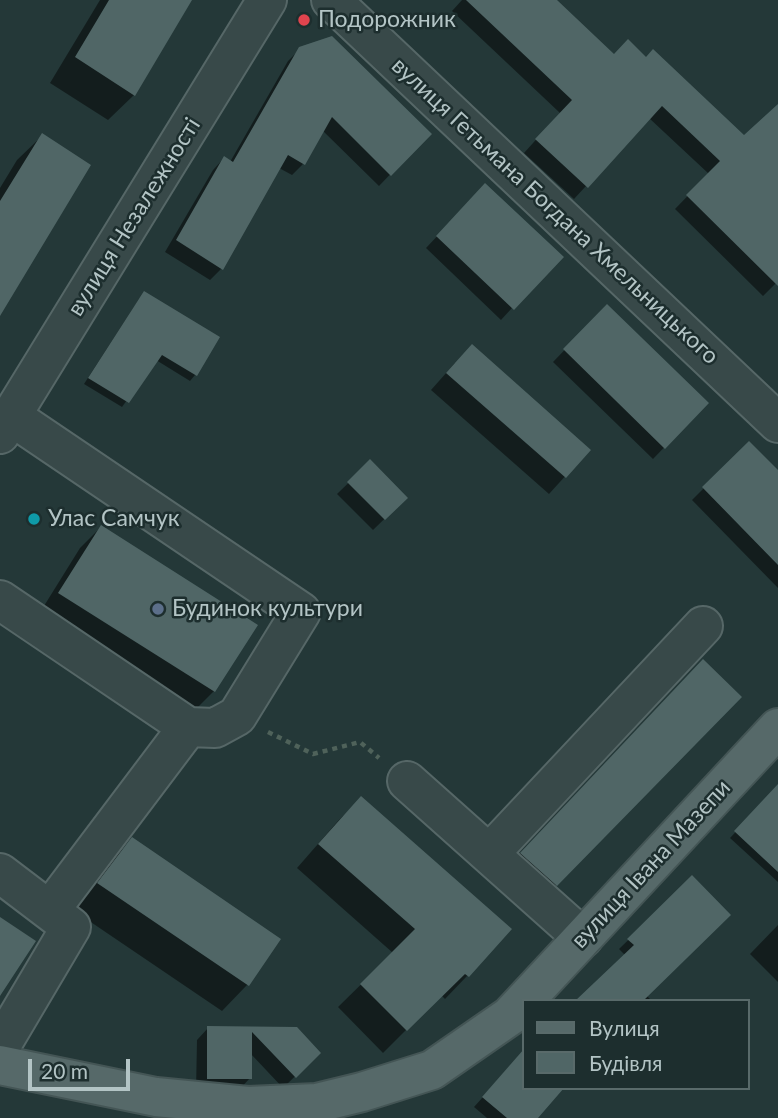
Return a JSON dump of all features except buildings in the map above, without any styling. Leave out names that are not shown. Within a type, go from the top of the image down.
[{"type":"main road","name":"вулиця Івана Мазепи","points":[[526,999],[778,728]]},
{"type":"main road","name":"вулиця Івана Мазепи","points":[[0,1065],[156,1097],[248,1106],[317,1103],[432,1070],[510,1016],[522,1003]]},
{"type":"street","name":"вулиця Незалежності","points":[[6,425],[267,0]]},
{"type":"street","name":"вулиця Гетьмана Богдана Хмельницького","points":[[331,0],[778,423]]},
{"type":"street","name":"вулиця Гетьмана Богдана Хмельницького","points":[[353,0],[778,402]]},
{"type":"street","points":[[0,600],[188,727],[215,728],[237,716],[301,612],[6,425]]},
{"type":"street","points":[[489,855],[703,626]]},
{"type":"street","points":[[50,910],[188,727]]},
{"type":"street","points":[[407,780],[583,938]]},
{"type":"street","points":[[0,873],[71,927],[0,1047]]},
{"type":"path","points":[[237,716],[313,754],[360,742],[407,780]]},
{"type":"place","name":"Подорожник","points":[[304,20]]},
{"type":"place","name":"Улас Самчук","points":[[34,519]]},
{"type":"place","name":"Будинок культури","points":[[158,609]]}]
